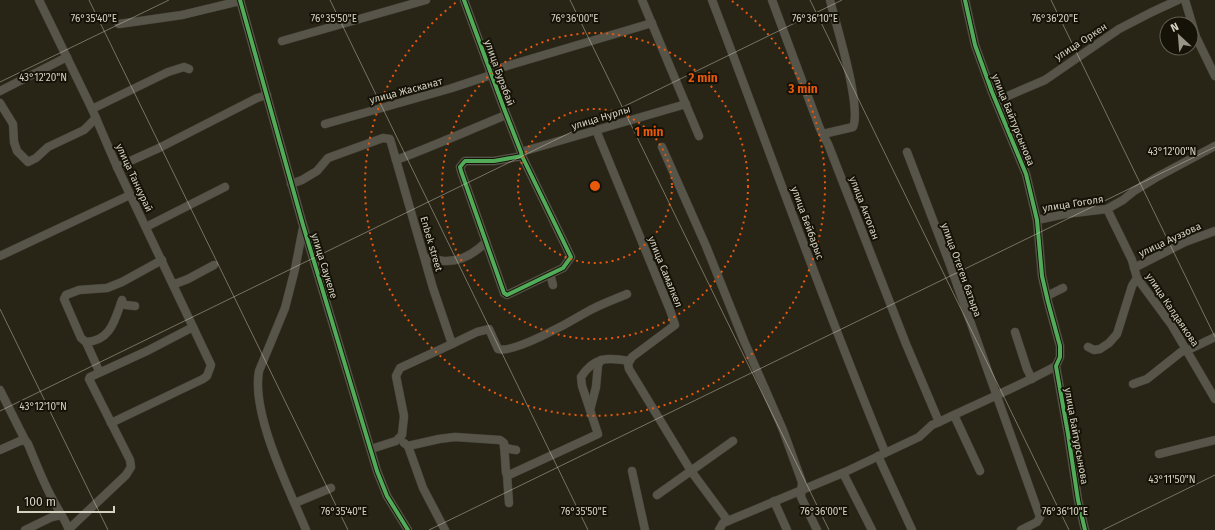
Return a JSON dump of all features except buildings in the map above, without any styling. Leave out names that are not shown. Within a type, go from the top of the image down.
[{"type":"street","name":"улица Танкурай","points":[[39,0],[92,109],[130,195],[211,365],[207,376],[203,379],[112,423]]},
{"type":"street","points":[[282,41],[426,0]]},
{"type":"street","name":"улица Бурабай","points":[[464,0],[506,115],[522,154],[571,257],[563,268],[550,274]]},
{"type":"street","points":[[642,0],[699,136]]},
{"type":"street","name":"улица Бейбарыс","points":[[712,0],[761,128],[881,454],[912,530]]},
{"type":"street","name":"улица Актоган","points":[[772,0],[820,129],[906,344],[939,422]]},
{"type":"street","points":[[823,134],[853,126],[855,122],[853,95],[830,0]]},
{"type":"street","name":"улица Байтурсынова","points":[[965,0],[975,45],[1026,174],[1037,220],[1042,276],[1060,346],[1060,358],[1056,366],[1074,465],[1078,500],[1085,530]]},
{"type":"street","name":"улица Оркен","points":[[996,101],[1045,80],[1119,29],[1178,0]]},
{"type":"street","points":[[1185,0],[1196,37],[1215,76]]},
{"type":"street","points":[[119,24],[182,15],[240,1]]},
{"type":"street","name":"улица Саукеле","points":[[240,1],[291,184],[377,471],[387,496],[408,530]]},
{"type":"street","name":"улица Жасканат","points":[[325,124],[452,88],[491,73],[652,23]]},
{"type":"street","points":[[0,91],[67,57]]},
{"type":"street","points":[[92,109],[168,72],[184,67],[189,69]]},
{"type":"street","points":[[117,167],[159,148],[257,98],[267,95]]},
{"type":"street","points":[[0,103],[13,124],[14,142],[18,150],[28,162],[36,158],[48,147],[84,130],[96,118]]},
{"type":"street","name":"улица Нурлы","points":[[486,242],[461,171],[460,167],[465,161],[494,161],[522,154],[596,130],[686,104]]},
{"type":"street","points":[[396,160],[437,145],[470,129],[506,115]]},
{"type":"street","name":"улица Самалкел","points":[[596,130],[675,325],[636,353],[629,361]]},
{"type":"street","name":"Enbek street","points":[[291,184],[302,180],[317,171],[328,158],[383,138],[390,139],[433,288],[452,344]]},
{"type":"street","name":"улица Гоголя","points":[[1037,220],[1065,214],[1106,209],[1157,177],[1215,146]]},
{"type":"street","points":[[662,147],[706,246],[782,430],[802,482],[801,497],[818,530]]},
{"type":"street","name":"улица Отеген батыра","points":[[907,152],[949,262],[1040,517],[1037,522],[1022,530]]},
{"type":"street","points":[[146,227],[225,187]]},
{"type":"street","points":[[0,256],[130,195]]},
{"type":"street","name":"улица Калдаякова","points":[[1106,209],[1132,260],[1137,278],[1188,350],[1215,399]]},
{"type":"street","points":[[303,225],[295,269],[285,308],[259,371],[258,380],[259,397],[264,421],[273,451],[306,530]]},
{"type":"street","name":"улица Ауэзова","points":[[1134,268],[1185,242],[1215,231]]},
{"type":"street","points":[[425,258],[445,261],[459,259],[474,252],[486,242],[505,294],[510,294],[550,274],[553,285]]},
{"type":"street","points":[[99,371],[86,342],[81,338],[69,311],[64,299],[66,295],[80,290],[107,288],[122,282],[162,260]]},
{"type":"street","points":[[172,282],[175,284],[188,279],[214,264]]},
{"type":"street","points":[[1088,347],[1094,350],[1100,349],[1109,343],[1117,334],[1132,286],[1137,278]]},
{"type":"street","points":[[1046,296],[1063,288]]},
{"type":"street","points":[[371,449],[384,446],[399,439],[403,430],[404,416],[396,376],[400,368],[477,332],[489,329],[498,349],[509,349],[528,342],[593,309],[627,294]]},
{"type":"street","points":[[86,342],[91,342],[103,336],[112,327],[121,301],[126,305],[135,306]]},
{"type":"street","points":[[0,390],[28,444],[69,530],[126,475],[131,468],[130,460],[89,379],[90,377],[99,371],[147,350],[193,327]]},
{"type":"street","points":[[1015,332],[1027,369],[1032,379]]},
{"type":"street","points":[[1133,384],[1147,378],[1181,352],[1215,337]]},
{"type":"street","points":[[507,475],[598,434],[580,377],[586,369],[604,358],[629,361],[629,369],[691,471],[728,521]]},
{"type":"street","points":[[590,411],[596,387],[598,365],[601,360]]},
{"type":"street","points":[[719,530],[723,523],[843,473],[919,437],[932,425],[1032,379],[1056,366]]},
{"type":"street","points":[[954,415],[980,470]]},
{"type":"street","points":[[408,446],[455,437],[503,441],[509,502]]},
{"type":"street","points":[[399,439],[408,446],[423,488],[445,530]]},
{"type":"street","points":[[0,450],[20,440],[25,440]]},
{"type":"street","points":[[1159,454],[1215,440]]},
{"type":"street","points":[[657,495],[733,441]]},
{"type":"street","points":[[504,447],[516,450]]},
{"type":"street","points":[[632,471],[645,530]]},
{"type":"street","points":[[843,473],[872,530]]},
{"type":"street","points":[[295,503],[331,488]]},
{"type":"street","points":[[774,501],[787,530]]},
{"type":"street","points":[[25,530],[52,517],[63,518],[72,524],[76,522]]},
{"type":"cycle path","points":[[240,0],[303,225],[377,471],[387,496],[408,530]]},
{"type":"cycle path","points":[[464,0],[522,156],[571,257],[563,268],[507,295],[504,293],[460,167],[465,161],[494,161],[522,156]]},
{"type":"cycle path","points":[[965,0],[975,45],[992,92],[1026,174],[1037,220],[1042,276],[1060,346],[1060,357],[1056,366],[1078,500],[1085,530]]}]
